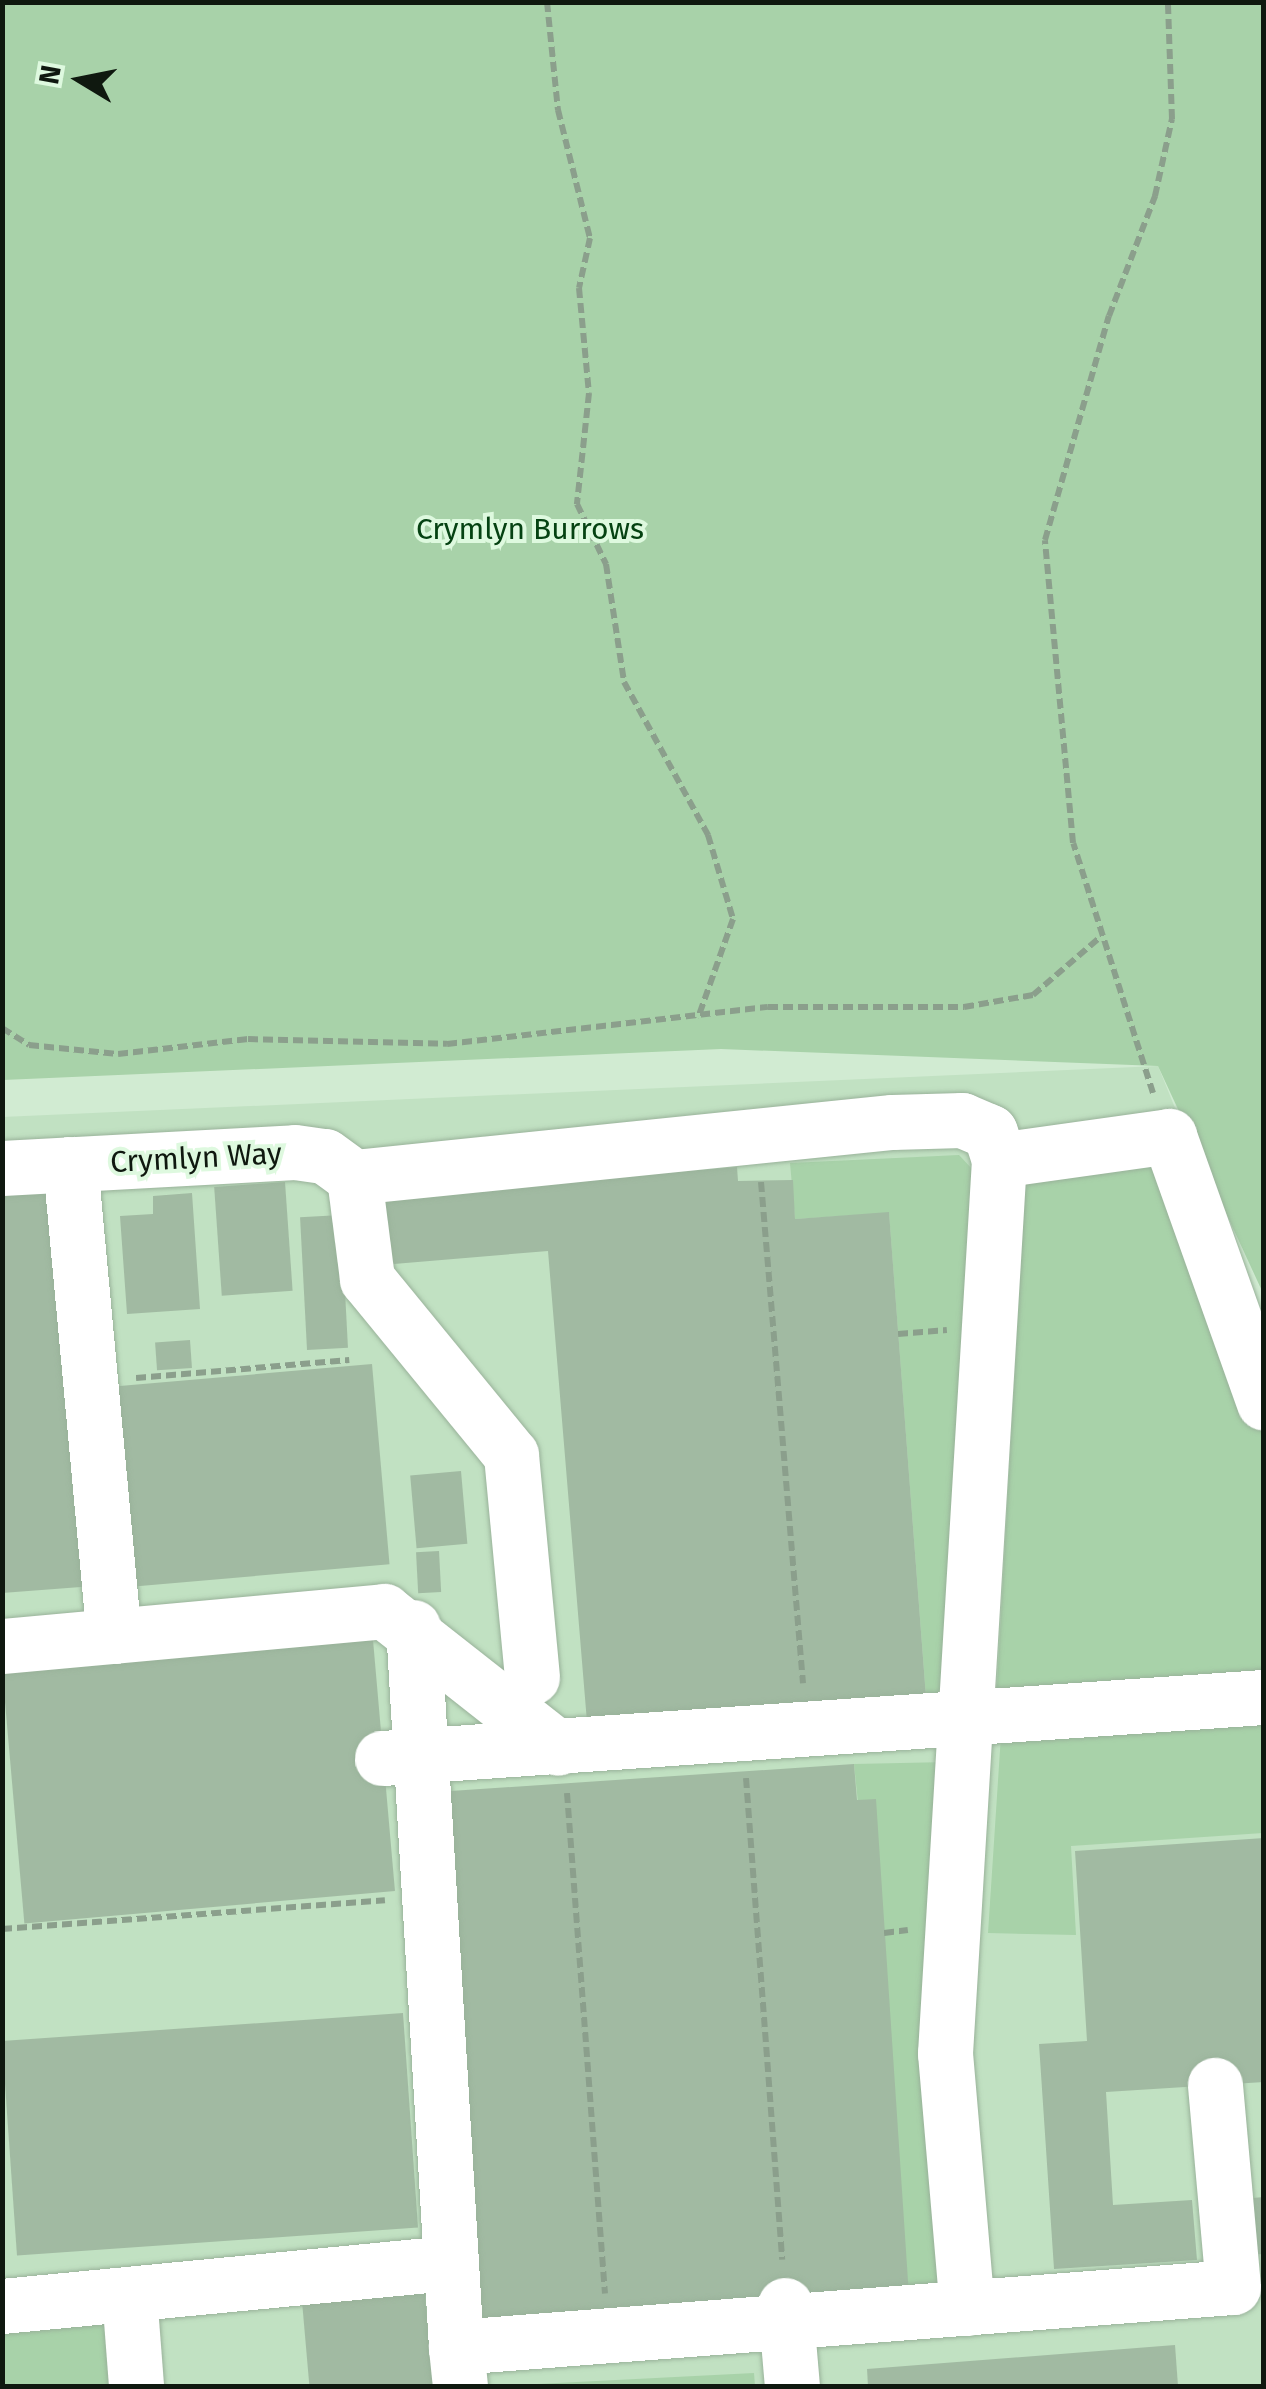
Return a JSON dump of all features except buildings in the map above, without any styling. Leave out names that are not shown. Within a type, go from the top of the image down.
[{"type":"street","points":[[532,1678],[511,1455],[367,1279],[368,1175],[754,1134],[962,1120],[990,1132],[999,1160],[945,2052],[967,2308]]},
{"type":"street","points":[[999,1160],[1169,1136],[1264,1403]]},
{"type":"street","name":"Crymlyn Way","points":[[2,1168],[295,1152],[342,1163],[368,1175]]},
{"type":"street","points":[[70,1164],[114,1636]]},
{"type":"street","points":[[2,1646],[384,1611],[413,1626],[572,1747]]},
{"type":"street","points":[[413,1626],[402,1757],[429,1897],[458,2367],[786,2316],[967,2308],[1248,2286],[1214,2085]]},
{"type":"street","points":[[402,1757],[962,1724],[1264,1697]]},
{"type":"street","points":[[2,2306],[451,2263]]},
{"type":"street","points":[[128,2294],[136,2386]]},
{"type":"street","points":[[786,2316],[792,2386]]},
{"type":"path","points":[[547,2],[558,110],[590,238],[579,288],[589,394],[577,504],[606,564],[624,682],[708,836],[732,919],[698,1018]]},
{"type":"path","points":[[1168,2],[1172,119],[1155,196],[1109,316],[1045,540],[1073,843],[1099,938],[1169,1136]]},
{"type":"path","points":[[2,1028],[29,1045],[118,1054],[248,1038],[447,1044],[698,1018],[1033,996],[1099,938]]},
{"type":"path","points":[[754,1134],[808,1734]]},
{"type":"path","points":[[182,1375],[349,1360]]},
{"type":"path","points":[[744,1737],[786,2316]]},
{"type":"path","points":[[572,1747],[566,1783],[607,2317]]},
{"type":"path","points":[[2,1929],[429,1897]]},
{"type":"shaded area","points":[[1158,1066],[1263,1324],[1263,2386],[3,2386],[2,1117]]},
{"type":"green space","name":"Crymlyn Burrows","points":[[2,3],[1263,3],[1263,1293],[1158,1066],[721,1049],[3,1080]]},
{"type":"green space","points":[[1162,1154],[1263,1431],[1263,1687],[996,1704],[1026,1171]]},
{"type":"green space","points":[[959,1155],[974,1171],[946,1699],[926,1697],[889,1213],[795,1219],[790,1163]]},
{"type":"green space","points":[[1263,1713],[1263,1833],[1071,1846],[1076,1935],[988,1933],[1001,1735]]},
{"type":"green space","points":[[948,1762],[940,2290],[909,2296],[854,1764]]},
{"type":"green space","points":[[118,2315],[123,2386],[3,2386],[3,2324]]},
{"type":"green space","points":[[754,2373],[755,2386],[497,2386]]}]
